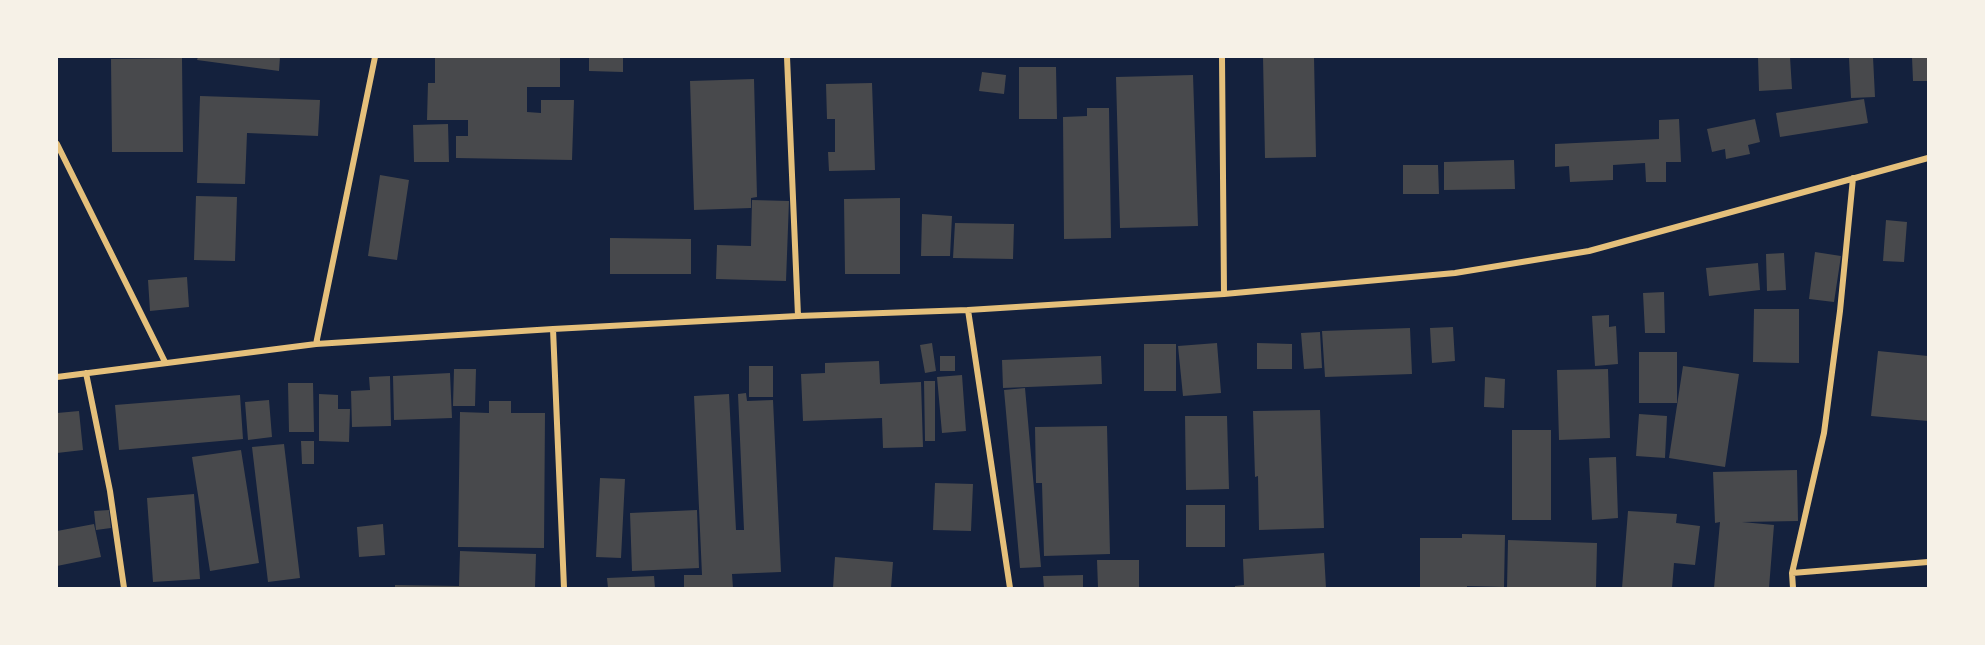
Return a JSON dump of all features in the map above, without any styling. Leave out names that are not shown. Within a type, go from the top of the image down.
[{"type":"street","points":[[316,344],[375,57]]},
{"type":"street","points":[[787,57],[798,316]]},
{"type":"street","points":[[1222,57],[1224,294]]},
{"type":"street","points":[[57,144],[165,362]]},
{"type":"street","points":[[57,377],[316,344],[553,328],[968,310],[1224,294],[1455,273],[1589,251],[1928,158]]},
{"type":"street","points":[[1793,588],[1791,573],[1824,433],[1840,312],[1853,178]]},
{"type":"street","points":[[968,310],[1010,588]]},
{"type":"street","points":[[553,328],[564,588]]},
{"type":"street","points":[[86,373],[110,491],[124,588]]},
{"type":"street","points":[[1791,573],[1928,562]]},
{"type":"building","points":[[198,57],[280,57],[279,71],[197,60]]},
{"type":"building","points":[[435,57],[560,57],[560,87],[527,87],[527,112],[541,113],[541,100],[574,100],[572,160],[456,158],[456,136],[468,136],[468,120],[427,120],[428,83],[435,83]]},
{"type":"building","points":[[589,57],[623,57],[623,72],[589,71]]},
{"type":"building","points":[[1263,57],[1314,57],[1316,157],[1265,158]]},
{"type":"building","points":[[1758,57],[1790,57],[1792,89],[1759,91]]},
{"type":"building","points":[[1873,57],[1875,97],[1851,98],[1849,58]]},
{"type":"building","points":[[1912,57],[1928,57],[1928,81],[1913,81]]},
{"type":"building","points":[[182,58],[183,152],[112,152],[111,59]]},
{"type":"building","points":[[1019,67],[1056,67],[1057,119],[1019,119]]},
{"type":"building","points":[[982,72],[1006,75],[1004,94],[979,91]]},
{"type":"building","points":[[1193,75],[1198,226],[1120,228],[1116,77]]},
{"type":"building","points":[[754,79],[757,197],[751,198],[751,208],[694,210],[690,81]]},
{"type":"building","points":[[872,83],[875,170],[829,171],[828,152],[835,152],[835,119],[827,119],[826,84]]},
{"type":"building","points":[[200,96],[320,100],[318,136],[247,133],[245,184],[197,183]]},
{"type":"building","points":[[1864,99],[1868,123],[1780,137],[1776,113]]},
{"type":"building","points":[[1087,108],[1109,108],[1111,238],[1064,239],[1063,117],[1087,116]]},
{"type":"building","points":[[1679,119],[1681,162],[1666,162],[1666,182],[1646,182],[1645,163],[1613,165],[1613,180],[1570,182],[1569,166],[1555,167],[1555,144],[1659,139],[1659,120]]},
{"type":"building","points":[[1755,119],[1760,142],[1748,145],[1750,154],[1726,159],[1725,149],[1712,152],[1707,129]]},
{"type":"building","points":[[448,124],[449,162],[414,162],[413,125]]},
{"type":"building","points":[[1514,160],[1515,189],[1444,190],[1444,162]]},
{"type":"building","points":[[1403,165],[1438,165],[1439,194],[1403,194]]},
{"type":"building","points":[[380,175],[409,180],[397,260],[368,256]]},
{"type":"building","points":[[196,196],[237,197],[235,261],[194,260]]},
{"type":"building","points":[[900,198],[900,274],[845,274],[844,199]]},
{"type":"building","points":[[752,200],[789,201],[786,281],[716,279],[717,245],[751,246]]},
{"type":"building","points":[[922,214],[952,216],[950,256],[921,256]]},
{"type":"building","points":[[1886,220],[1907,222],[1904,262],[1883,261]]},
{"type":"building","points":[[955,223],[1014,224],[1013,259],[953,258]]},
{"type":"building","points":[[610,238],[691,239],[691,274],[610,274]]},
{"type":"building","points":[[1815,252],[1841,256],[1834,302],[1809,299]]},
{"type":"building","points":[[1784,253],[1786,290],[1767,291],[1766,254]]},
{"type":"building","points":[[1758,263],[1760,290],[1709,296],[1706,268]]},
{"type":"building","points":[[187,277],[189,307],[150,311],[148,280]]},
{"type":"building","points":[[1664,292],[1665,333],[1645,333],[1643,293]]},
{"type":"building","points":[[1754,309],[1799,309],[1799,363],[1753,362]]},
{"type":"building","points":[[1609,315],[1609,327],[1616,326],[1618,364],[1595,366],[1592,316]]},
{"type":"building","points":[[1453,327],[1455,361],[1432,363],[1430,328]]},
{"type":"building","points":[[1410,328],[1412,374],[1325,377],[1322,331]]},
{"type":"building","points":[[1320,332],[1322,368],[1304,369],[1301,333]]},
{"type":"building","points":[[932,343],[936,371],[925,373],[920,345]]},
{"type":"building","points":[[1217,343],[1221,393],[1183,396],[1178,346]]},
{"type":"building","points":[[1257,343],[1292,344],[1292,369],[1257,369]]},
{"type":"building","points":[[1144,344],[1176,344],[1176,391],[1144,391]]},
{"type":"building","points":[[1878,351],[1928,356],[1928,421],[1871,416]]},
{"type":"building","points":[[1639,352],[1677,352],[1677,403],[1639,403]]},
{"type":"building","points":[[940,356],[955,356],[955,371],[940,371]]},
{"type":"building","points":[[1101,356],[1102,384],[1003,388],[1002,360]]},
{"type":"building","points":[[879,361],[880,384],[921,382],[923,447],[883,448],[882,418],[803,421],[801,374],[825,373],[825,363]]},
{"type":"building","points":[[749,366],[773,366],[773,397],[749,397]]},
{"type":"building","points":[[1683,366],[1739,374],[1725,467],[1669,458]]},
{"type":"building","points":[[454,369],[476,369],[475,406],[453,406]]},
{"type":"building","points":[[1608,369],[1610,438],[1559,440],[1557,370]]},
{"type":"building","points":[[450,373],[452,418],[394,420],[393,376]]},
{"type":"building","points":[[962,375],[966,431],[942,433],[937,377]]},
{"type":"building","points":[[390,376],[391,426],[352,427],[351,391],[370,390],[369,377]]},
{"type":"building","points":[[1485,377],[1505,379],[1504,408],[1484,407]]},
{"type":"building","points":[[924,381],[935,381],[935,441],[925,441]]},
{"type":"building","points":[[288,383],[313,383],[314,432],[289,432]]},
{"type":"building","points":[[1025,388],[1041,567],[1020,568],[1004,390]]},
{"type":"building","points":[[746,393],[747,401],[773,400],[781,572],[732,574],[733,588],[684,588],[684,575],[702,575],[694,396],[729,394],[736,530],[744,530],[738,394]]},
{"type":"building","points":[[319,394],[338,395],[338,409],[350,409],[349,442],[319,441]]},
{"type":"building","points":[[240,395],[243,439],[119,450],[115,405]]},
{"type":"building","points":[[269,400],[272,437],[248,440],[245,402]]},
{"type":"building","points":[[489,401],[511,401],[511,413],[545,413],[544,548],[458,547],[460,412],[489,413]]},
{"type":"building","points":[[1320,410],[1324,528],[1259,530],[1253,411]]},
{"type":"building","points":[[79,411],[83,450],[57,453],[57,413]]},
{"type":"building","points":[[1639,414],[1667,416],[1665,458],[1636,456]]},
{"type":"building","points":[[1185,416],[1227,416],[1229,489],[1186,490]]},
{"type":"building","points":[[1107,426],[1110,554],[1044,556],[1042,483],[1036,483],[1035,427]]},
{"type":"building","points":[[1512,430],[1551,430],[1551,520],[1512,520]]},
{"type":"building","points":[[301,441],[314,441],[314,464],[302,464]]},
{"type":"building","points":[[284,444],[300,578],[268,582],[252,447]]},
{"type":"building","points":[[241,450],[259,563],[210,571],[192,457]]},
{"type":"building","points":[[1616,457],[1618,518],[1592,520],[1589,458]]},
{"type":"building","points":[[1797,470],[1798,521],[1742,522],[1774,525],[1769,588],[1714,588],[1720,522],[1715,523],[1713,472]]},
{"type":"building","points":[[600,478],[625,479],[621,558],[596,557]]},
{"type":"building","points":[[935,483],[973,484],[971,531],[933,530]]},
{"type":"building","points":[[194,494],[200,579],[153,582],[147,498]]},
{"type":"building","points":[[1186,505],[1225,505],[1225,547],[1186,547]]},
{"type":"building","points":[[109,510],[111,528],[96,530],[94,511]]},
{"type":"building","points":[[697,510],[699,568],[632,571],[630,513]]},
{"type":"building","points":[[1628,511],[1677,514],[1676,523],[1700,526],[1695,565],[1674,563],[1672,588],[1622,588]]},
{"type":"building","points":[[94,524],[101,557],[57,566],[57,531]]},
{"type":"building","points":[[383,524],[385,555],[359,557],[357,527]]},
{"type":"building","points":[[1462,534],[1505,535],[1504,587],[1420,588],[1420,538],[1462,538]]},
{"type":"building","points":[[1508,540],[1597,543],[1596,588],[1507,588]]},
{"type":"building","points":[[460,551],[536,554],[535,588],[395,588],[395,585],[459,586]]},
{"type":"building","points":[[1324,553],[1326,588],[1235,588],[1235,586],[1244,585],[1243,559]]},
{"type":"building","points":[[835,557],[893,562],[891,588],[833,588]]},
{"type":"building","points":[[1097,560],[1139,560],[1139,588],[1098,588]]},
{"type":"building","points":[[1083,575],[1083,588],[1044,588],[1043,576]]},
{"type":"building","points":[[654,576],[655,588],[608,588],[607,578]]}]
